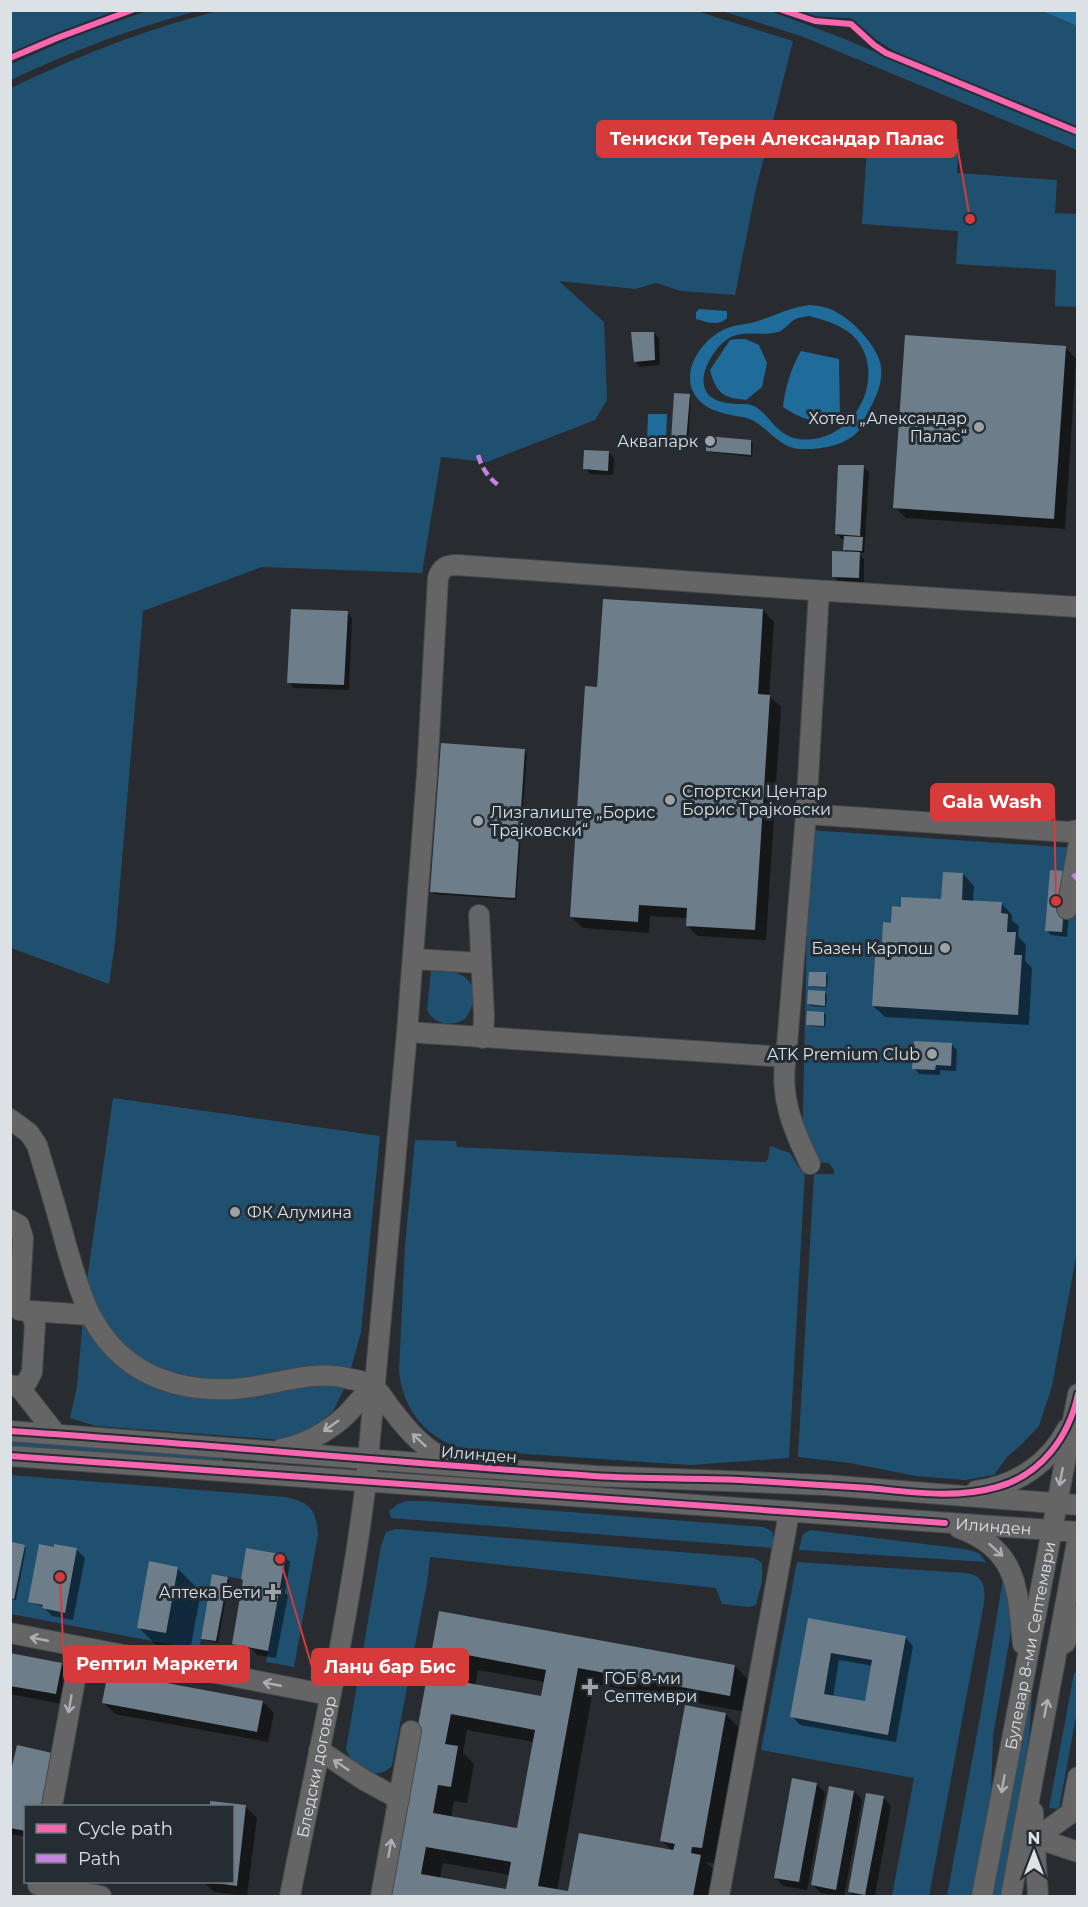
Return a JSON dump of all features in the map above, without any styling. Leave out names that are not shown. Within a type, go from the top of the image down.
[{"type":"street","name":"Бледски договор","points":[[290,1896],[361,1522],[369,1459],[413,959],[427,774],[438,579],[444,567],[457,565],[819,591]]},
{"type":"street","points":[[810,1164],[798,1139],[783,1092],[782,1077],[786,1057],[806,814],[819,591],[1077,607]]},
{"type":"street","points":[[806,814],[1069,832],[1077,830]]},
{"type":"street","points":[[1066,909],[1077,847]]},
{"type":"street","points":[[479,915],[483,1038]]},
{"type":"street","points":[[413,959],[481,963]]},
{"type":"street","points":[[407,1032],[786,1057]]},
{"type":"street","points":[[10,1119],[29,1132],[37,1144],[78,1286],[90,1315],[110,1345],[136,1368],[164,1381],[216,1389],[253,1387],[303,1376],[320,1375],[351,1379],[374,1387],[401,1421],[426,1446],[448,1460],[470,1467]]},
{"type":"street","points":[[10,1220],[19,1225],[23,1238],[20,1310],[35,1324],[32,1372],[27,1382],[15,1386],[56,1434]]},
{"type":"street","points":[[20,1310],[90,1315]]},
{"type":"street","points":[[270,1452],[290,1448],[321,1433],[345,1416],[360,1398],[374,1387]]},
{"type":"street","points":[[947,1494],[995,1488],[1022,1477],[1040,1463],[1064,1436],[1076,1402]]},
{"type":"street","name":"Булевар 8-ми Септември","points":[[982,1896],[1076,1402]]},
{"type":"street","name":"Илинден","points":[[10,1431],[470,1467],[621,1477],[826,1485],[1077,1505]]},
{"type":"street","name":"Илинден","points":[[10,1456],[1077,1532]]},
{"type":"street","points":[[719,1896],[789,1513]]},
{"type":"street","points":[[945,1522],[982,1539],[1008,1563],[1014,1578],[1025,1665]]},
{"type":"street","name":"Булевар 8-ми Септември","points":[[1011,1896],[1077,1537]]},
{"type":"street","points":[[1053,1670],[1077,1616]]},
{"type":"street","points":[[10,1633],[329,1695]]},
{"type":"street","points":[[52,1805],[81,1647]]},
{"type":"street","points":[[381,1896],[411,1731]]},
{"type":"street","points":[[319,1750],[363,1780],[399,1799]]},
{"type":"street","name":"Булевар 8-ми Септември","points":[[1031,1786],[1038,1896]]},
{"type":"street","points":[[1036,1838],[1071,1813],[1077,1789]]},
{"type":"street","points":[[1036,1838],[1077,1852]]},
{"type":"street","points":[[38,1888],[101,1896]]},
{"type":"shaded area","points":[[11,10],[117,11],[11,53]]},
{"type":"shaded area","points":[[150,10],[197,11],[103,41],[11,80],[11,64],[80,34]]},
{"type":"shaded area","points":[[223,10],[696,11],[793,41],[755,193],[735,295],[681,291],[656,283],[635,289],[559,281],[604,322],[607,400],[595,420],[487,462],[441,457],[422,573],[262,567],[143,611],[115,943],[109,984],[11,948],[11,88],[115,43]]},
{"type":"shaded area","points":[[767,10],[842,38],[1077,136],[1077,150],[801,36],[722,11]]},
{"type":"shaded area","points":[[796,11],[1042,11],[1077,26],[1077,128],[899,54],[878,41],[851,18],[816,17]]},
{"type":"shaded area","points":[[1042,11],[1077,11],[1077,26]]},
{"type":"shaded area","points":[[868,133],[959,139],[957,173],[1057,180],[1055,213],[1077,214],[1077,307],[1055,306],[1056,270],[956,264],[958,231],[862,224]]},
{"type":"shaded area","points":[[803,306],[827,308],[850,321],[870,343],[881,367],[878,392],[859,430],[847,440],[816,449],[800,449],[784,444],[750,419],[711,409],[695,395],[690,374],[698,353],[705,344],[727,328]],"holes":[[[809,316],[838,325],[850,333],[860,344],[866,358],[867,389],[853,416],[842,427],[829,435],[814,439],[800,439],[781,431],[754,406],[718,401],[705,390],[706,367],[714,352],[725,341],[737,335],[778,332],[798,318]]]},
{"type":"shaded area","points":[[699,309],[727,311],[727,318],[716,323],[696,319],[696,312]]},
{"type":"shaded area","points":[[745,339],[759,345],[767,363],[762,387],[746,400],[732,398],[722,393],[715,384],[710,370],[730,340]]},
{"type":"shaded area","points":[[801,351],[839,359],[840,419],[810,420],[783,407],[789,378]]},
{"type":"shaded area","points":[[648,414],[667,414],[666,442],[647,442]]},
{"type":"shaded area","points":[[809,830],[1075,848],[1077,846],[1077,1252],[1052,1386],[1039,1426],[1007,1457],[994,1475],[965,1480],[916,1476],[850,1463],[798,1457],[814,1174],[834,1174],[829,1163],[802,1161]]},
{"type":"shaded area","points":[[431,971],[456,973],[470,982],[474,994],[472,1007],[465,1019],[449,1024],[439,1022],[430,1015],[427,1010]]},
{"type":"shaded area","name":"ФК Алумина","points":[[113,1098],[380,1136],[361,1332],[347,1383],[333,1411],[317,1425],[284,1440],[96,1426],[70,1418],[77,1386],[86,1287]]},
{"type":"shaded area","points":[[415,1140],[456,1141],[457,1147],[765,1162],[768,1159],[770,1146],[790,1153],[801,1171],[805,1171],[789,1458],[690,1465],[467,1450],[440,1439],[429,1431],[419,1422],[406,1399],[399,1371],[405,1246]]},
{"type":"shaded area","points":[[10,1441],[222,1456],[223,1460],[187,1460],[11,1448]]},
{"type":"shaded area","points":[[10,1475],[286,1497],[307,1505],[314,1513],[318,1535],[294,1667],[266,1662],[286,1556],[246,1549],[241,1579],[213,1574],[199,1650],[11,1614]]},
{"type":"shaded area","points":[[406,1501],[763,1527],[772,1531],[775,1542],[771,1548],[391,1518],[389,1511]]},
{"type":"shaded area","points":[[396,1529],[754,1558],[762,1563],[762,1581],[756,1605],[750,1607],[722,1604],[716,1588],[430,1557],[392,1766],[384,1772],[374,1774],[350,1758],[346,1749],[381,1546],[386,1532]]},
{"type":"shaded area","points":[[810,1530],[965,1549],[979,1553],[986,1562],[799,1550],[803,1534]]},
{"type":"shaded area","points":[[797,1562],[966,1573],[980,1579],[984,1587],[984,1603],[929,1896],[892,1896],[914,1778],[761,1750]]},
{"type":"shaded area","points":[[1003,1579],[1006,1583],[1011,1631],[993,1736],[991,1792],[972,1896],[947,1896],[981,1712]]},
{"type":"shaded area","points":[[1074,1673],[1077,1673],[1077,1711],[1059,1809],[1049,1808]]},
{"type":"shaded area","points":[[1033,1677],[1029,1738],[1001,1896],[993,1896]]},
{"type":"building","points":[[631,332],[654,332],[655,360],[634,362]]},
{"type":"building","name":"Хотел „Александар Палас“","points":[[905,335],[1066,346],[1054,519],[893,508]]},
{"type":"building","points":[[674,393],[690,394],[686,442],[671,441]]},
{"type":"building","points":[[706,436],[751,440],[751,455],[706,451]]},
{"type":"building","points":[[584,450],[609,451],[608,471],[583,469]]},
{"type":"building","points":[[838,465],[864,465],[860,536],[835,534]]},
{"type":"building","points":[[844,536],[863,537],[862,551],[843,550]]},
{"type":"building","points":[[832,551],[860,552],[859,578],[832,577]]},
{"type":"building","name":"Спортски Центар Борис Трајковски","points":[[603,599],[763,609],[758,694],[770,695],[755,930],[686,926],[687,908],[639,905],[638,922],[570,917],[585,686],[597,687]]},
{"type":"building","points":[[291,609],[348,611],[344,685],[287,683]]},
{"type":"building","name":"Лизгалиште „Борис Трајковски“","points":[[441,743],[525,749],[515,898],[430,892]]},
{"type":"building","points":[[1050,870],[1067,871],[1062,932],[1045,931]]},
{"type":"building","name":"Базен Карпош","points":[[943,872],[963,873],[962,900],[1002,902],[1001,913],[1008,914],[1007,932],[1016,932],[1014,955],[1022,955],[1018,1015],[872,1006],[876,942],[882,942],[883,922],[891,923],[892,906],[901,907],[901,897],[941,899]]},
{"type":"building","points":[[809,972],[826,972],[826,987],[808,986]]},
{"type":"building","points":[[808,990],[825,991],[825,1006],[807,1004]]},
{"type":"building","points":[[807,1011],[824,1012],[824,1026],[806,1025]]},
{"type":"building","name":"ATK Premium Club","points":[[914,1041],[952,1043],[951,1066],[936,1065],[935,1070],[912,1069]]},
{"type":"building","points":[[12,1542],[25,1545],[14,1599],[10,1598]]},
{"type":"building","points":[[39,1544],[77,1548],[65,1613],[28,1602]]},
{"type":"building","points":[[246,1548],[286,1555],[268,1651],[232,1644]]},
{"type":"building","points":[[149,1561],[178,1567],[166,1633],[137,1628]]},
{"type":"building","points":[[212,1574],[228,1577],[216,1641],[201,1639]]},
{"type":"building","points":[[439,1611],[735,1665],[730,1696],[578,1668],[538,1886],[568,1891],[579,1833],[673,1850],[675,1844],[660,1841],[685,1705],[726,1713],[702,1848],[692,1847],[691,1853],[701,1855],[693,1896],[399,1896],[387,1894]],"holes":[[[462,1654],[546,1670],[541,1696],[457,1681]],[[451,1714],[535,1730],[517,1828],[433,1813],[438,1785],[451,1787],[458,1746],[445,1744]],[[426,1847],[511,1862],[506,1889],[421,1874]]]},
{"type":"building","points":[[808,1618],[906,1636],[888,1735],[790,1717]],"holes":[[[831,1653],[872,1660],[865,1701],[824,1694]]]},
{"type":"building","points":[[10,1653],[62,1663],[56,1694],[10,1686]]},
{"type":"building","points":[[108,1672],[263,1701],[257,1732],[102,1703]]},
{"type":"building","points":[[17,1745],[52,1753],[41,1805],[24,1805],[24,1831],[10,1828],[10,1775]]},
{"type":"building","points":[[792,1778],[817,1783],[799,1882],[774,1878]]},
{"type":"building","points":[[829,1786],[854,1791],[836,1890],[811,1885]]},
{"type":"building","points":[[866,1793],[884,1796],[865,1895],[848,1892]]},
{"type":"building","points":[[210,1801],[246,1805],[237,1886],[215,1883],[234,1883],[234,1805],[210,1805]]},
{"type":"marked path","points":[[478,455],[485,472],[498,485]]},
{"type":"marked path","points":[[1073,874],[1078,880]]},
{"type":"cycle path","points":[[10,58],[132,10]]},
{"type":"cycle path","points":[[782,10],[815,21],[851,24],[886,53],[1078,132]]},
{"type":"cycle path","points":[[10,1431],[594,1476],[740,1480],[950,1494],[997,1487],[1013,1481],[1040,1464],[1051,1452],[1068,1425],[1078,1394]]},
{"type":"cycle path","points":[[10,1456],[945,1523]]},
{"type":"place","name":"Тениски Терен Александар Палас","points":[[970,219]]},
{"type":"place","name":"Хотел „Александар Палас“","points":[[979,427]]},
{"type":"place","name":"Аквапарк","points":[[710,441]]},
{"type":"place","name":"Спортски Центар Борис Трајковски","points":[[670,800]]},
{"type":"place","name":"Лизгалиште „Борис Трајковски“","points":[[478,821]]},
{"type":"place","name":"Gala Wash","points":[[1056,901]]},
{"type":"place","name":"Базен Карпош","points":[[945,948]]},
{"type":"place","name":"ATK Premium Club","points":[[932,1054]]},
{"type":"place","name":"ФК Алумина","points":[[235,1212]]},
{"type":"place","name":"Ланџ бар Бис","points":[[280,1559]]},
{"type":"place","name":"Рептил Маркети","points":[[60,1577]]},
{"type":"place","name":"Аптека Бети","points":[[273,1592]]},
{"type":"place","name":"ГОБ 8-ми Септември","points":[[590,1687]]}]
